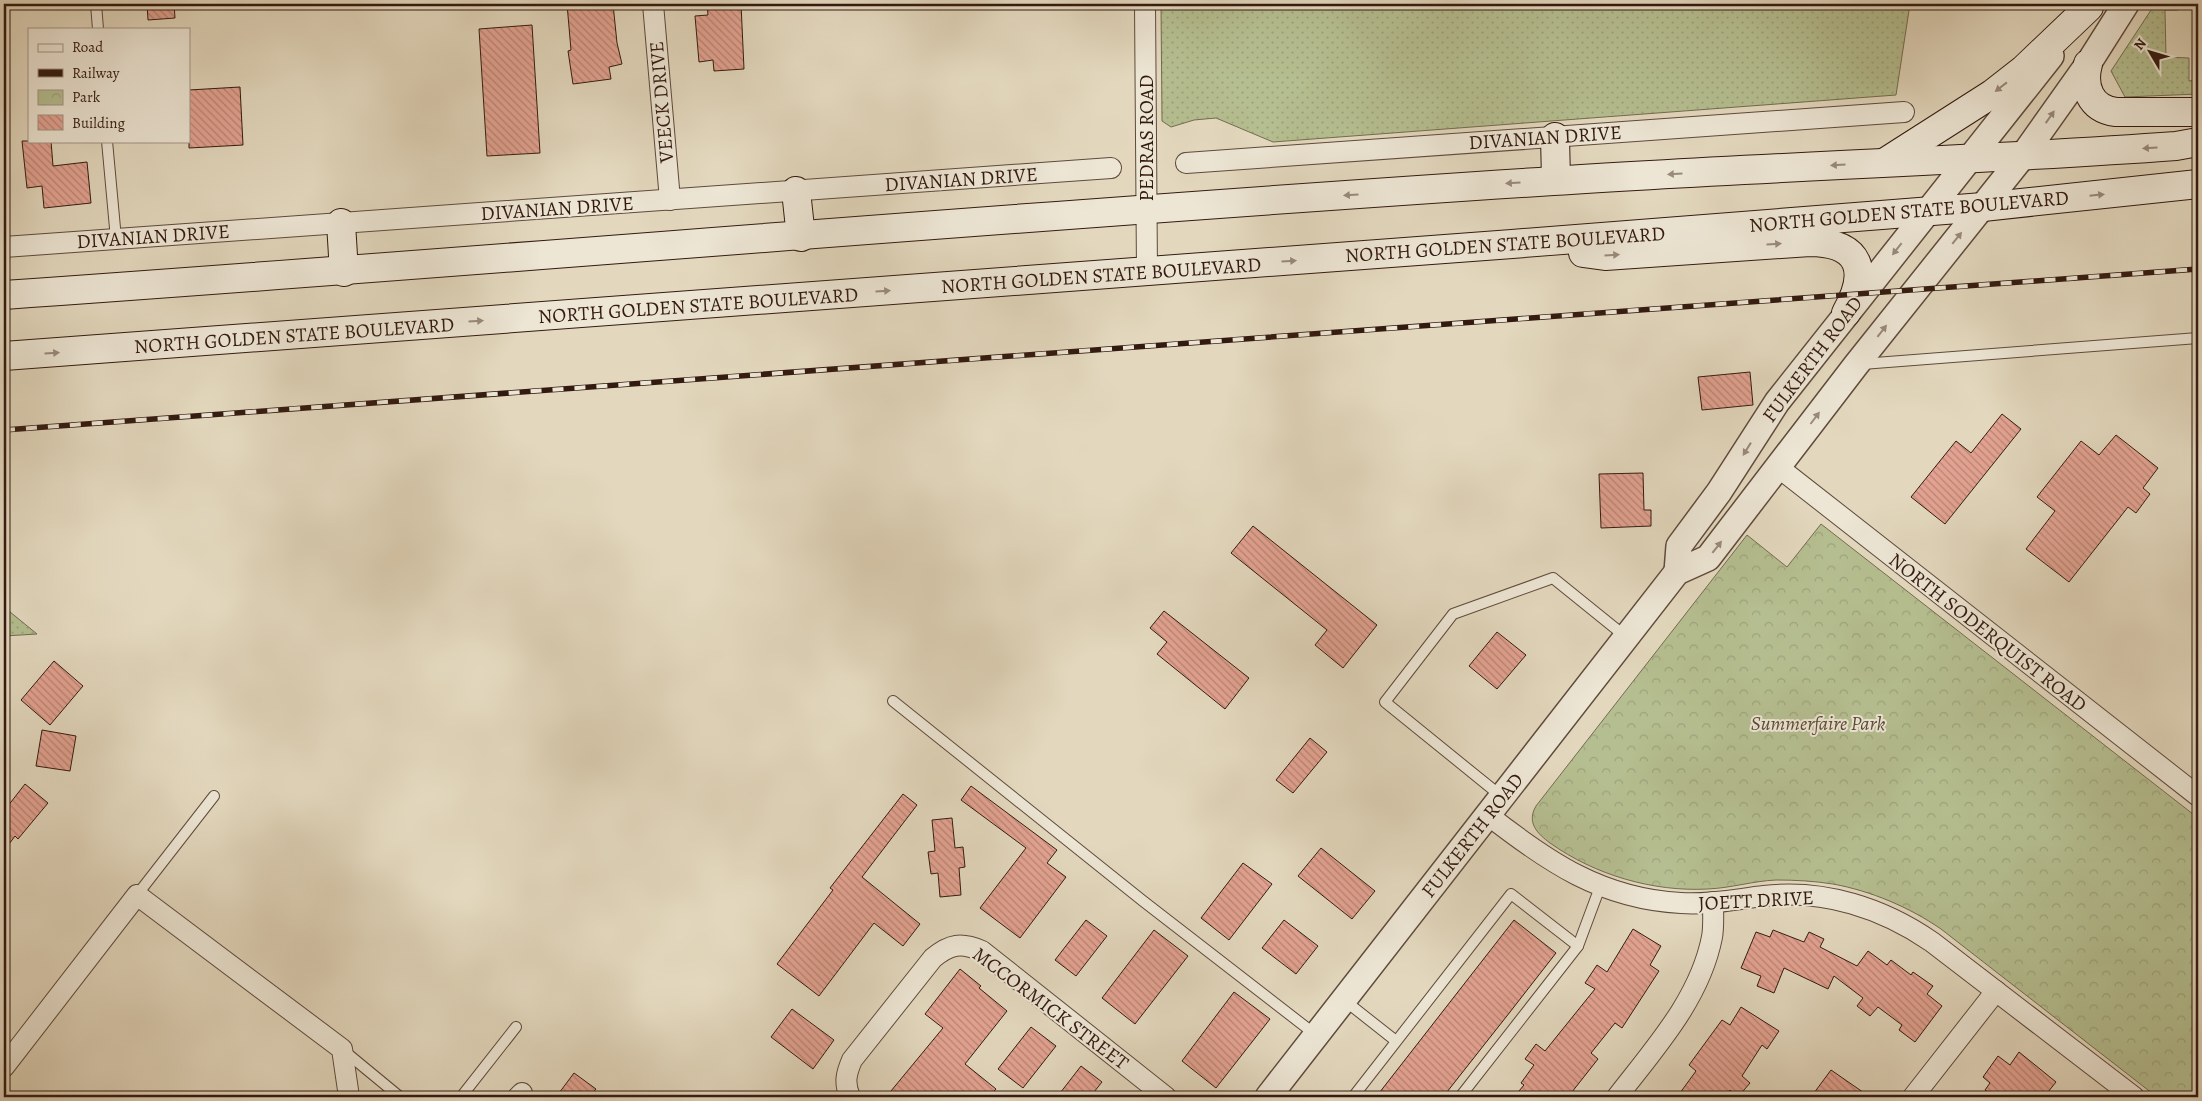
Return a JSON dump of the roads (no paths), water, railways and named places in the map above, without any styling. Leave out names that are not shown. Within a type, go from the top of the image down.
[{"type":"main road","points":[[1886,162],[1992,94],[2024,68],[2090,5]]},
{"type":"main road","points":[[2088,64],[2084,77],[2088,92],[2097,105],[2107,110],[2124,112],[2198,112]]},
{"type":"main road","points":[[1555,136],[1556,180]]},
{"type":"main road","points":[[4,295],[344,272],[1556,180],[1886,162],[2022,157],[2176,146],[2198,142]]},
{"type":"main road","name":"NORTH GOLDEN STATE BOULEVARD","points":[[4,356],[1512,244],[1983,207],[2198,184]]},
{"type":"main road","points":[[796,191],[801,237]]},
{"type":"main road","points":[[341,223],[344,272]]},
{"type":"main road","points":[[1512,244],[1605,256],[1810,242],[1824,243],[1846,250],[1857,261],[1860,274],[1858,288],[1846,313]]},
{"type":"street","name":"VEECK DRIVE","points":[[653,4],[670,200]]},
{"type":"street","name":"PEDRAS ROAD","points":[[1145,4],[1147,272]]},
{"type":"street","name":"FULKERTH ROAD","points":[[1268,1097],[1677,572],[1708,558],[1856,365],[2022,157],[2088,64],[2126,4]]},
{"type":"street","name":"FULKERTH ROAD","points":[[1677,572],[1679,546],[1719,492],[1778,402],[1846,313],[1927,210],[1970,159],[2090,5]]},
{"type":"street","name":"DIVANIAN DRIVE","points":[[1186,163],[1904,112]]},
{"type":"street","name":"DIVANIAN DRIVE","points":[[4,247],[1111,168]]},
{"type":"street","name":"NORTH SODERQUIST ROAD","points":[[1778,468],[2198,796]]},
{"type":"street","name":"JOETT DRIVE","points":[[1495,806],[1538,853],[1600,887],[1651,900],[1681,903],[1714,902],[1764,896],[1795,895],[1824,897],[1853,903],[1883,914],[1915,930],[2134,1097]]},
{"type":"street","points":[[4,1067],[137,895],[342,1050],[349,1097]]},
{"type":"street","points":[[1617,1097],[1665,1035],[1695,984],[1709,948],[1714,902]]},
{"type":"street","name":"MCCORMICK STREET","points":[[848,1092],[846,1073],[852,1060],[933,958],[944,948],[956,944],[968,945],[982,950],[1166,1097]]},
{"type":"street","points":[[1913,1097],[1996,991]]},
{"type":"lane","points":[[96,4],[98,28]]},
{"type":"lane","points":[[107,142],[116,239]]},
{"type":"lane","points":[[1856,365],[2198,338]]},
{"type":"lane","points":[[1495,806],[1385,702],[1452,614],[1553,578],[1626,638]]},
{"type":"lane","points":[[893,701],[1143,901],[1316,1035]]},
{"type":"lane","points":[[137,895],[214,796]]},
{"type":"lane","points":[[1460,1097],[1578,946],[1600,887]]},
{"type":"lane","points":[[1353,1097],[1510,894],[1578,946]]},
{"type":"lane","points":[[1343,1000],[1396,1041]]},
{"type":"lane","points":[[461,1097],[516,1027]]},
{"type":"lane","points":[[342,1050],[400,1097]]},
{"type":"railway","points":[[4,430],[2198,269]]},
{"type":"park label","name":"Summerfaire Park","points":[[1818,723]]}]
